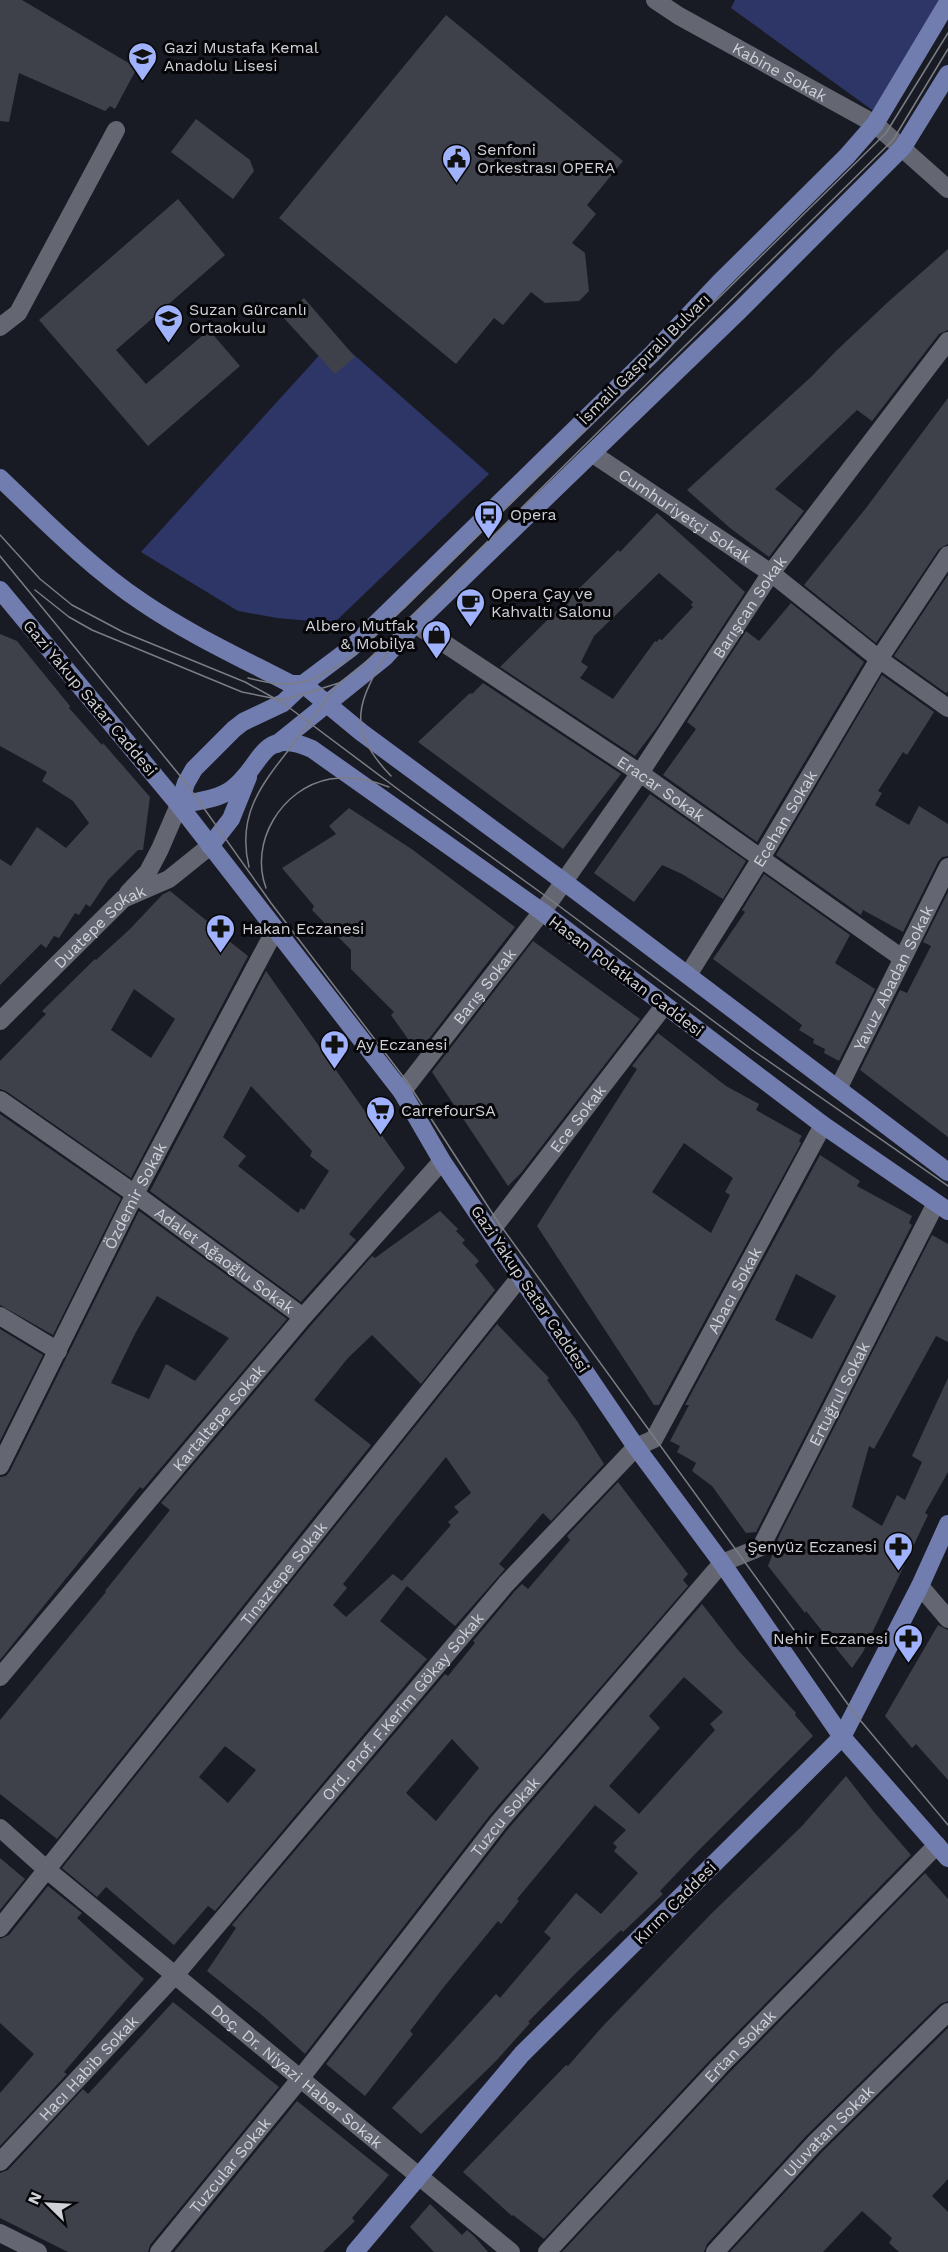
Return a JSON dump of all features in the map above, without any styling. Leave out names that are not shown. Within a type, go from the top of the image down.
[{"type":"main road","name":"İsmail Gaspıralı Bulvarı","points":[[179,805],[186,783],[194,770],[234,729],[243,722],[283,703],[303,684],[351,648],[644,362],[720,282],[847,156],[875,124],[948,2]]},
{"type":"main road","points":[[210,846],[231,819],[257,758],[384,657],[415,624],[593,454],[903,147],[948,74]]},
{"type":"main road","points":[[0,478],[79,552],[141,602],[181,627],[281,679],[291,684],[303,684],[361,732],[563,881],[948,1172]]},
{"type":"main road","name":"Gazi Yakup Satar Caddesi","points":[[1,595],[179,805],[402,1092],[442,1161],[636,1447],[722,1563],[842,1737],[943,1852]]},
{"type":"main road","name":"Hasan Polatkan Caddesi","points":[[277,744],[288,741],[302,744],[339,766],[541,911],[823,1125],[942,1207]]},
{"type":"main road","points":[[179,805],[223,794],[232,789],[250,771]]},
{"type":"main road","name":"Kırım Caddesi","points":[[355,2252],[522,2054],[842,1737],[920,1586],[948,1524]]},
{"type":"street","name":"Kabine Sokak","points":[[655,0],[682,8],[875,124],[948,189]]},
{"type":"street","points":[[0,327],[18,313],[116,130]]},
{"type":"street","name":"Barışcan Sokak","points":[[563,881],[640,773],[771,573],[948,341]]},
{"type":"street","name":"Cumhuriyetçi Sokak","points":[[593,454],[771,573],[879,659],[948,708]]},
{"type":"street","points":[[879,659],[948,555]]},
{"type":"street","name":"Eracar Sokak","points":[[415,624],[640,773],[760,860],[902,958]]},
{"type":"street","name":"Ecehan Sokak","points":[[688,975],[760,860],[879,659]]},
{"type":"street","points":[[123,898],[148,872],[179,805]]},
{"type":"street","name":"Duatepe Sokak","points":[[0,1021],[123,898],[169,879],[210,846]]},
{"type":"street","name":"Yavuz Abadan Sokak","points":[[838,1089],[948,867]]},
{"type":"street","name":"Barış Sokak","points":[[402,1092],[563,881]]},
{"type":"street","name":"Özdemir Sokak","points":[[0,1466],[135,1194],[275,930]]},
{"type":"street","name":"Ece Sokak","points":[[491,1231],[664,1006]]},
{"type":"street","name":"Adalet Ağaoğlu Sokak","points":[[0,1100],[135,1194],[303,1317]]},
{"type":"street","name":"Abacı Sokak","points":[[636,1447],[654,1439],[823,1125]]},
{"type":"street","name":"Kartaltepe Sokak","points":[[0,1677],[303,1317],[442,1161]]},
{"type":"street","name":"Ertuğrul Sokak","points":[[722,1563],[760,1547],[942,1207]]},
{"type":"street","name":"Tınaztepe Sokak","points":[[0,1928],[522,1276]]},
{"type":"street","points":[[0,1316],[58,1352]]},
{"type":"street","name":"Ord. Prof. F.Kerim Gökay Sokak","points":[[176,1974],[506,1584],[636,1447]]},
{"type":"street","name":"Tuzcu Sokak","points":[[300,2079],[499,1822],[722,1563]]},
{"type":"street","points":[[920,1586],[948,1618]]},
{"type":"street","name":"Doç. Dr. Niyazi Haber Sokak","points":[[0,1828],[46,1869],[511,2252]]},
{"type":"street","name":"Ertan Sokak","points":[[547,2252],[719,2067],[943,1852]]},
{"type":"street","name":"Hacı Habib Sokak","points":[[0,2162],[176,1974]]},
{"type":"street","name":"Uluvatan Sokak","points":[[714,2252],[814,2144],[948,2012]]},
{"type":"street","name":"Tuzcular Sokak","points":[[159,2252],[300,2079]]},
{"type":"street","points":[[0,2233],[38,2252]]},
{"type":"shaded area","points":[[735,0],[948,0],[882,117],[731,8]]},
{"type":"shaded area","points":[[335,338],[489,474],[334,623],[277,618],[238,611],[141,552]]},
{"type":"building","points":[[0,0],[22,0],[137,68],[115,109],[110,106],[105,111],[19,73],[9,122],[0,121]]},
{"type":"building","name":"Senfoni Orkestrası OPERA","points":[[446,15],[623,161],[587,205],[596,214],[572,243],[585,253],[589,291],[579,301],[545,303],[531,292],[503,325],[494,318],[456,364],[279,218]]},
{"type":"building","points":[[196,119],[250,160],[254,171],[233,199],[171,152]]},
{"type":"building","points":[[178,199],[225,255],[116,350],[146,384],[209,330],[240,366],[148,446],[39,320]]},
{"type":"building","points":[[948,249],[948,330],[939,334],[872,421],[857,410],[775,489],[804,511],[769,557],[730,528],[687,490]]},
{"type":"building","points":[[304,298],[355,357],[335,374],[283,317]]},
{"type":"building","points":[[948,398],[948,544],[939,549],[876,643],[804,585],[866,508]]},
{"type":"building","points":[[657,513],[745,592],[657,727],[635,756],[500,667],[618,550],[620,552]],"holes":[[[659,573],[693,602],[691,605],[693,607],[662,640],[655,641],[613,699],[580,678],[588,667],[581,662],[594,636]]]},
{"type":"building","points":[[948,575],[948,691],[946,693],[894,656]]},
{"type":"building","points":[[791,603],[864,662],[757,842],[663,775],[696,729],[687,722],[746,631],[759,641]]},
{"type":"building","points":[[0,634],[17,641],[70,706],[69,708],[150,797],[143,850],[138,850],[108,880],[90,907],[86,904],[79,915],[75,913],[59,938],[54,936],[46,948],[41,944],[0,985],[0,859],[11,866],[37,827],[66,848],[89,823],[73,801],[42,781],[47,772],[0,746]]},
{"type":"building","points":[[882,675],[934,712],[907,755],[903,752],[878,791],[882,793],[875,805],[909,825],[919,806],[948,824],[948,856],[942,857],[938,862],[903,932],[863,910],[861,915],[776,855]]},
{"type":"building","points":[[483,683],[621,774],[563,849],[418,742]]},
{"type":"building","points":[[650,794],[746,861],[723,899],[682,874],[662,865],[634,902],[594,873]]},
{"type":"building","points":[[349,808],[413,850],[515,927],[418,1053],[391,1015],[394,1012],[351,969],[351,950],[312,910],[314,906],[282,868],[336,834],[329,826]]},
{"type":"building","points":[[764,874],[850,935],[835,963],[875,989],[839,1061],[824,1053],[825,1049],[813,1043],[814,1039],[799,1030],[802,1025],[713,959],[745,912],[742,910]]},
{"type":"building","points":[[170,891],[248,956],[131,1178],[0,1089],[0,1061],[46,1014],[42,1011],[95,959],[130,929],[163,894]],"holes":[[[134,989],[175,1019],[151,1058],[111,1030]]]},
{"type":"building","points":[[948,892],[948,1137],[860,1070],[900,990],[907,993],[931,946],[923,942]]},
{"type":"building","points":[[533,941],[640,1019],[521,1173],[508,1186],[432,1072]]},
{"type":"building","points":[[266,971],[405,1168],[349,1234],[356,1240],[301,1302],[150,1191]],"holes":[[[251,1086],[312,1151],[310,1156],[329,1171],[304,1210],[301,1208],[298,1213],[238,1166],[246,1156],[223,1137]]]},
{"type":"building","points":[[658,1033],[726,1086],[759,1104],[756,1110],[802,1136],[799,1141],[801,1143],[659,1405],[654,1405],[537,1226],[637,1069],[632,1066]],"holes":[[[684,1143],[733,1178],[725,1192],[730,1195],[711,1233],[652,1192]]]},
{"type":"building","points":[[0,1114],[121,1198],[53,1335],[0,1305]]},
{"type":"building","points":[[820,1155],[860,1181],[857,1186],[912,1216],[909,1223],[912,1225],[756,1532],[746,1533],[712,1486],[692,1471],[696,1463],[677,1452],[680,1446],[670,1441],[689,1405],[685,1405]],"holes":[[[796,1274],[836,1296],[812,1339],[775,1320]]]},
{"type":"building","points":[[139,1211],[287,1319],[143,1489],[140,1487],[0,1660],[0,1477],[6,1476]],"holes":[[[157,1296],[229,1338],[195,1381],[166,1364],[149,1399],[111,1383]]]},
{"type":"building","points":[[440,1211],[458,1229],[456,1231],[465,1240],[462,1243],[479,1261],[475,1265],[495,1290],[421,1384],[372,1335],[348,1358],[314,1400],[371,1445],[57,1839],[0,1794],[0,1720],[106,1592],[170,1510],[161,1503],[312,1324],[372,1256],[375,1258]]},
{"type":"building","points":[[932,1235],[948,1244],[948,1342],[936,1336],[874,1449],[869,1446],[852,1507],[882,1526],[897,1495],[905,1500],[922,1462],[912,1456],[948,1378],[948,1472],[925,1513],[928,1515],[863,1652],[852,1668],[768,1566],[780,1534]]},
{"type":"building","points":[[497,1324],[549,1378],[547,1380],[577,1421],[604,1464],[551,1521],[543,1513],[499,1564],[505,1569],[455,1626],[407,1586],[380,1621],[427,1659],[215,1911],[208,1906],[174,1945],[106,1887],[97,1897],[62,1868]],"holes":[[[446,1457],[471,1493],[454,1507],[459,1512],[448,1522],[451,1525],[402,1581],[393,1574],[346,1617],[333,1605],[347,1588],[343,1584]],[[225,1746],[256,1770],[228,1803],[199,1777]]]},
{"type":"building","points":[[0,1329],[43,1355],[0,1441]]},
{"type":"building","points":[[618,1482],[688,1574],[683,1580],[688,1586],[490,1815],[305,2054],[263,2016],[207,1971],[236,1928],[232,1925],[445,1674],[448,1676],[475,1643],[473,1641],[514,1592],[522,1584],[528,1589],[570,1540],[567,1536]],"holes":[[[452,1739],[479,1768],[436,1821],[406,1793]]]},
{"type":"building","points":[[702,1604],[738,1650],[796,1713],[795,1715],[813,1736],[697,1852],[660,1891],[663,1894],[576,1973],[528,2022],[530,2023],[496,2061],[421,2134],[392,2108],[496,1994],[500,1998],[551,1938],[544,1932],[576,1893],[601,1914],[638,1873],[614,1851],[617,1847],[613,1843],[626,1830],[595,1805],[517,1899],[519,1901],[501,1924],[498,1921],[443,1988],[410,2031],[413,2034],[365,2096],[326,2064],[508,1829]],"holes":[[[684,1677],[723,1712],[710,1724],[715,1730],[639,1814],[609,1786],[660,1728],[649,1716]]]},
{"type":"building","points":[[938,1625],[948,1630],[948,1780],[916,1744],[912,1748],[885,1716]]},
{"type":"building","points":[[846,1776],[911,1855],[711,2059],[544,2239],[512,2216],[463,2172],[566,2065],[568,2066],[602,2027],[711,1914],[802,1826]]},
{"type":"building","points":[[0,1858],[25,1879],[0,1910]]},
{"type":"building","points":[[925,1873],[948,1899],[948,2001],[940,2004],[806,2136],[707,2244],[704,2252],[562,2252],[727,2075]]},
{"type":"building","points":[[48,1886],[82,1913],[77,1918],[144,1979],[64,2072],[67,2074],[0,2146],[0,2093],[34,2054],[0,2023],[0,1939],[9,1935]]},
{"type":"building","points":[[173,2002],[279,2087],[150,2245],[148,2252],[68,2252],[0,2218],[0,2173],[8,2170],[83,2089],[88,2094]]},
{"type":"building","points":[[948,2028],[948,2179],[932,2196],[948,2212],[948,2252],[899,2252],[889,2243],[892,2238],[862,2211],[823,2252],[730,2252],[822,2152]]},
{"type":"building","points":[[297,2101],[389,2175],[352,2218],[355,2221],[323,2252],[174,2252]]},
{"type":"building","points":[[430,2204],[462,2235],[467,2230],[488,2252],[434,2252],[410,2227]]},
{"type":"tram line","points":[[248,678],[279,684],[306,681],[337,666],[366,644],[886,133],[948,33]]},
{"type":"tram line","points":[[35,590],[69,617],[92,630],[242,692],[287,699],[339,683],[359,669],[893,140],[948,49]]},
{"type":"tram line","points":[[0,535],[40,579],[72,605],[123,632],[245,682],[283,703],[751,1049],[948,1186]]},
{"type":"tram line","points":[[0,556],[186,783],[271,903],[408,1083],[498,1222],[855,1714],[948,1825]]},
{"type":"tram line","points":[[391,776],[375,757],[365,740],[361,724],[361,709],[373,678],[394,641]]},
{"type":"tram line","points":[[249,867],[246,830],[255,800],[272,772],[338,684]]},
{"type":"tram line","points":[[266,888],[262,871],[262,853],[266,836],[273,820],[297,794],[312,784],[338,778],[360,779],[389,787]]},
{"type":"place","name":"Gazi Mustafa Kemal Anadolu Lisesi","points":[[143,82]]},
{"type":"place","name":"Senfoni Orkestrası OPERA","points":[[456,184]]},
{"type":"place","name":"Suzan Gürcanlı Ortaokulu","points":[[168,344]]},
{"type":"place","name":"Opera","points":[[489,540]]},
{"type":"place","name":"Opera Çay ve Kahvaltı Salonu","points":[[470,628]]},
{"type":"place","name":"Albero Mutfak & Mobilya","points":[[436,660]]},
{"type":"place","name":"Hakan Eczanesi","points":[[221,954]]},
{"type":"place","name":"Ay Eczanesi","points":[[335,1070]]},
{"type":"place","name":"CarrefourSA","points":[[380,1136]]},
{"type":"place","name":"Şenyüz Eczanesi","points":[[898,1572]]},
{"type":"place","name":"Nehir Eczanesi","points":[[909,1664]]}]
